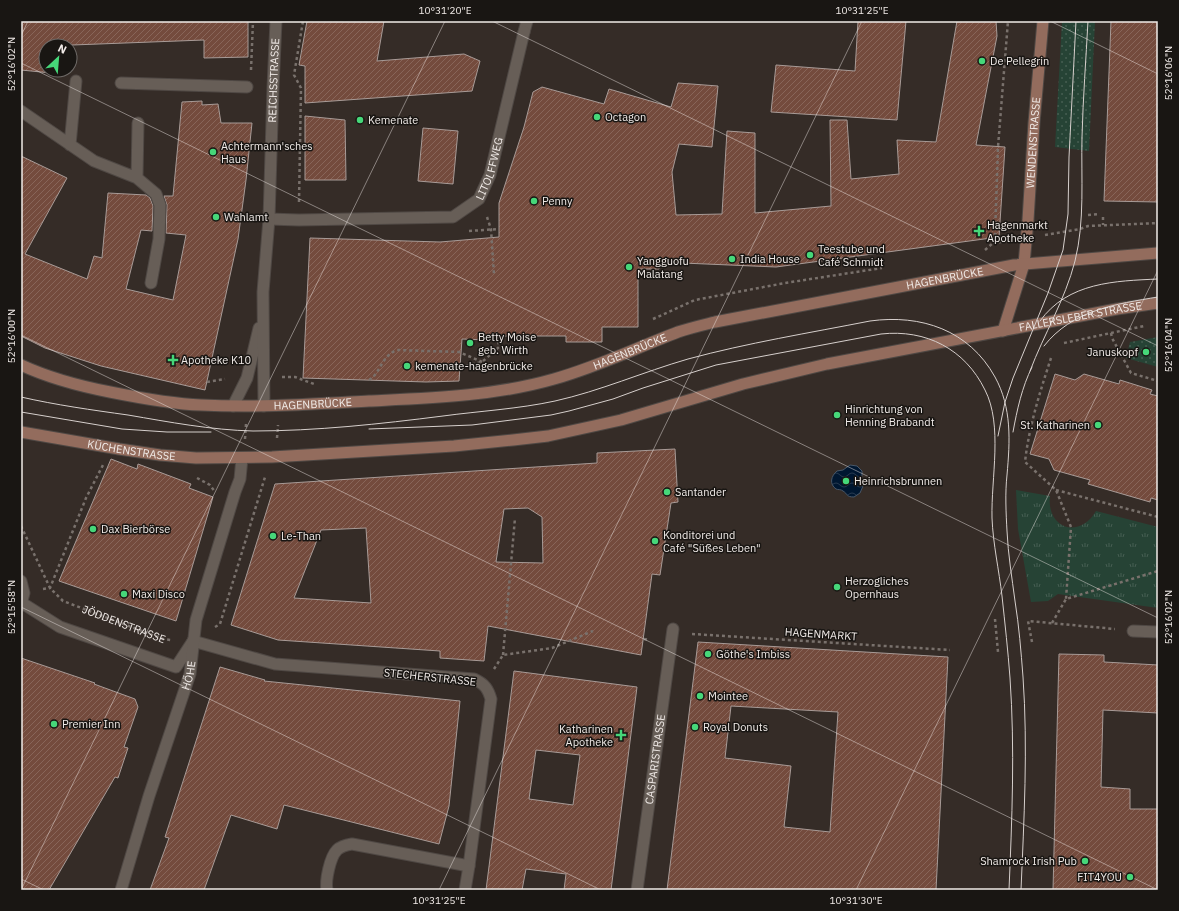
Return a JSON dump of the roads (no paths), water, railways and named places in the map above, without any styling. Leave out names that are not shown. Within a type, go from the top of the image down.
[{"type":"main road","name":"WENDENSTRASSE","points":[[1003,331],[1024,264],[1043,21]]},
{"type":"main road","points":[[1024,264],[1158,252]]},
{"type":"main road","name":"HAGENBRÜCKE","points":[[233,406],[264,406],[408,399],[480,393],[522,387],[553,380],[678,332],[710,323],[1024,264]]},
{"type":"main road","name":"FALLERSLEBER STRASSE","points":[[1003,331],[1158,303]]},
{"type":"main road","points":[[242,458],[272,458],[454,446],[548,436],[621,420],[743,384],[801,370],[1003,331]]},
{"type":"main road","points":[[21,364],[66,382],[142,398],[182,404],[233,406]]},
{"type":"main road","name":"KÜCHENSTRASSE","points":[[21,432],[160,455],[196,458],[242,458]]},
{"type":"street","name":"REICHSSTRASSE","points":[[264,406],[263,308],[269,219],[276,21]]},
{"type":"street","name":"LITOLFFWEG","points":[[269,219],[299,220],[453,217],[479,199],[490,175],[527,21]]},
{"type":"street","points":[[70,145],[76,81]]},
{"type":"street","points":[[121,83],[247,86]]},
{"type":"street","points":[[21,111],[94,162],[137,178],[156,194],[160,205],[159,239],[151,283]]},
{"type":"street","points":[[137,178],[138,123]]},
{"type":"street","name":"REICHSSTRASSE","points":[[233,406],[247,378],[263,308]]},
{"type":"street","name":"HÖHE","points":[[121,890],[149,796],[190,674],[196,620],[240,479],[242,458]]},
{"type":"street","points":[[21,581],[24,593],[21,603],[60,627],[176,667],[194,641]]},
{"type":"street","name":"CASPARISTRASSE","points":[[637,890],[673,629]]},
{"type":"street","points":[[1133,631],[1158,632]]},
{"type":"street","name":"STECHERSTRASSE","points":[[194,641],[275,664],[474,679],[485,686],[489,691],[491,699],[470,866],[465,890]]},
{"type":"street","points":[[327,890],[326,885],[332,857],[337,850],[344,845],[352,844],[470,866]]},
{"type":"water","name":"Heinrichsbrunnen","points":[[850,465],[857,466],[862,471],[861,481],[863,486],[860,493],[854,497],[847,495],[842,490],[836,489],[832,485],[833,475],[837,471],[843,470]]},
{"type":"tram line","points":[[998,436],[1005,402],[1013,378],[1048,293],[1063,250],[1068,214],[1069,157],[1076,21]]},
{"type":"tram line","points":[[1030,371],[1066,289],[1078,246],[1082,199],[1082,122],[1088,21]]},
{"type":"tram line","points":[[1040,321],[1051,308],[1064,298],[1078,291],[1109,283],[1158,279]]},
{"type":"tram line","points":[[1044,346],[1055,334],[1068,324],[1081,317],[1111,306],[1158,297]]},
{"type":"tram line","points":[[21,397],[74,407],[222,429],[277,431],[324,428],[396,422],[499,410],[555,401],[572,397],[671,364],[710,353],[870,321],[889,319],[907,320],[925,323],[942,329],[972,347],[984,361],[1001,389],[1007,413],[1009,450],[1006,482],[1006,517],[1010,566],[1020,639],[1025,730],[1025,784],[1021,890]]},
{"type":"tram line","points":[[369,429],[472,425],[551,415],[613,399],[716,365],[881,334],[898,333],[913,335],[928,339],[955,353],[967,363],[977,376],[985,390],[994,419],[995,452],[992,518],[1001,586],[1012,705],[1012,784],[1009,890]]},
{"type":"tram line","points":[[1013,432],[1020,399],[1025,382],[1032,367]]},
{"type":"tram line","points":[[21,412],[122,429],[167,432],[211,432]]},
{"type":"place","name":"De Pellegrin","points":[[982,61]]},
{"type":"place","name":"Octagon","points":[[597,117]]},
{"type":"place","name":"Kemenate","points":[[360,120]]},
{"type":"place","name":"Achtermann'sches Haus","points":[[213,152]]},
{"type":"place","name":"Penny","points":[[534,201]]},
{"type":"place","name":"Wahlamt","points":[[216,217]]},
{"type":"place","name":"Hagenmarkt Apotheke","points":[[979,231]]},
{"type":"place","name":"Teestube und Café Schmidt","points":[[810,255]]},
{"type":"place","name":"India House","points":[[732,259]]},
{"type":"place","name":"Yangguofu Malatang","points":[[629,267]]},
{"type":"place","name":"Betty Moise geb. Wirth","points":[[470,343]]},
{"type":"place","name":"Januskopf","points":[[1146,352]]},
{"type":"place","name":"Apotheke K10","points":[[173,360]]},
{"type":"place","name":"kemenate-hagenbrücke","points":[[407,366]]},
{"type":"place","name":"Hinrichtung von Henning Brabandt","points":[[837,415]]},
{"type":"place","name":"St. Katharinen","points":[[1098,425]]},
{"type":"place","name":"Heinrichsbrunnen","points":[[846,481]]},
{"type":"place","name":"Santander","points":[[667,492]]},
{"type":"place","name":"Dax Bierbörse","points":[[93,529]]},
{"type":"place","name":"Le-Than","points":[[273,536]]},
{"type":"place","name":"Konditorei und Café \"Süßes Leben\"","points":[[655,541]]},
{"type":"place","name":"Herzogliches Opernhaus","points":[[837,587]]},
{"type":"place","name":"Maxi Disco","points":[[124,594]]},
{"type":"place","name":"Göthe's Imbiss","points":[[708,654]]},
{"type":"place","name":"Mointee","points":[[700,696]]},
{"type":"place","name":"Premier Inn","points":[[54,724]]},
{"type":"place","name":"Royal Donuts","points":[[695,727]]},
{"type":"place","name":"Katharinen Apotheke","points":[[621,735]]},
{"type":"place","name":"Shamrock Irish Pub","points":[[1085,861]]},
{"type":"place","name":"FIT4YOU","points":[[1130,877]]}]
